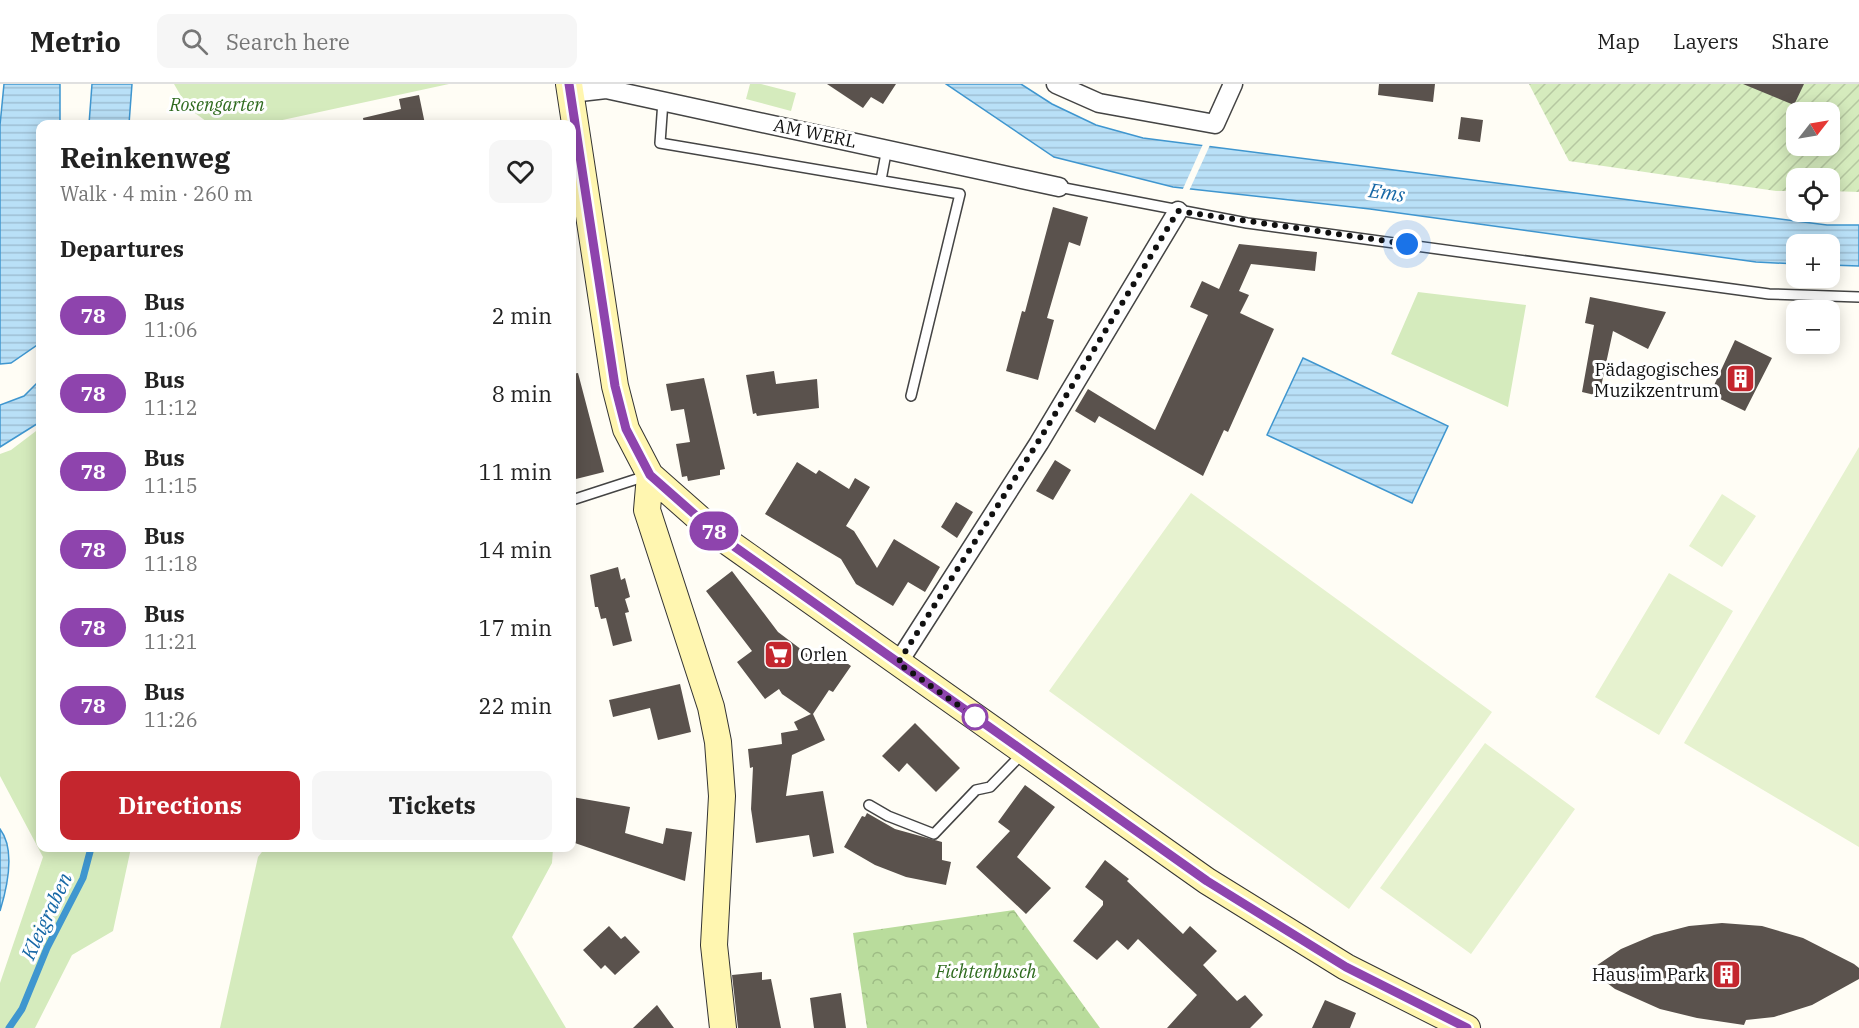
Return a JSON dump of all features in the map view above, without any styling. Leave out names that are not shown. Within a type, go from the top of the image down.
[{"type":"main road","points":[[570,88],[575,120]]},
{"type":"main road","points":[[576,128],[615,386],[626,429],[650,475],[718,535],[1207,881],[1346,967],[1467,1028]]},
{"type":"main road","points":[[650,475],[647,510],[708,695],[718,742],[722,796],[714,945],[723,1028]]},
{"type":"street","points":[[1056,84],[1099,103],[1215,124],[1233,84]]},
{"type":"street","name":"AM WERL","points":[[570,88],[606,89],[1059,187]]},
{"type":"street","points":[[898,663],[1038,442],[1178,211]]},
{"type":"lane","points":[[663,101],[660,143],[960,194],[911,396]]},
{"type":"lane","points":[[881,180],[886,148]]},
{"type":"lane","points":[[1059,187],[1248,223],[1769,294],[1859,297]]},
{"type":"lane","points":[[576,499],[650,475]]},
{"type":"lane","points":[[869,805],[888,816],[934,834],[976,790],[990,787],[1024,751]]},
{"type":"green space","name":"Rosengarten","points":[[174,84],[449,84],[282,120],[204,120],[188,108]]},
{"type":"green space","points":[[750,84],[761,84],[796,93],[791,111],[746,99]]},
{"type":"green space","points":[[1529,84],[1859,84],[1859,192],[1840,191],[1840,168],[1786,168],[1786,191],[1569,161]]},
{"type":"green space","points":[[1418,292],[1526,305],[1508,407],[1391,354]]},
{"type":"green space","points":[[36,431],[36,844],[0,776],[0,454],[11,450]]},
{"type":"green space","points":[[1859,447],[1859,847],[1684,743]]},
{"type":"green space","points":[[1191,493],[1492,712],[1349,909],[1049,691]]},
{"type":"green space","points":[[1722,494],[1756,516],[1722,567],[1689,546]]},
{"type":"green space","points":[[1669,573],[1733,611],[1659,735],[1595,697]]},
{"type":"green space","points":[[1485,743],[1575,809],[1471,954],[1380,888]]},
{"type":"green space","points":[[40,852],[130,852],[113,931],[72,955],[35,1028],[0,1028],[0,983],[43,857]]},
{"type":"green space","points":[[262,852],[553,852],[552,863],[512,937],[566,1028],[220,1028],[258,857]]},
{"type":"green space","name":"Fichtenbusch","points":[[1014,910],[1100,1028],[867,1028],[853,933]]},
{"type":"water","points":[[4,84],[60,84],[60,120],[36,120],[36,346],[11,363],[0,364],[0,125]]},
{"type":"water","points":[[92,84],[132,84],[129,120],[89,120]]},
{"type":"water","name":"Ems","points":[[946,84],[1021,84],[1052,104],[1096,125],[1143,138],[1786,220],[1786,222],[1859,225],[1859,266],[1840,265],[1840,234],[1786,234],[1786,263],[1756,262],[1370,209],[1173,187],[1054,157]]},
{"type":"water","points":[[1303,358],[1448,426],[1412,503],[1267,435]]},
{"type":"water","points":[[36,384],[36,424],[0,447],[0,405],[24,396]]},
{"type":"water","points":[[0,829],[8,847],[9,869],[0,911]]},
{"type":"pier","points":[[1203,144],[1210,145],[1189,191],[1182,191]]},
{"type":"building","points":[[827,84],[896,84],[883,104],[871,97],[863,108]]},
{"type":"building","points":[[1379,84],[1435,84],[1433,102],[1378,95]]},
{"type":"building","points":[[1743,84],[1804,84],[1795,102],[1787,102]]},
{"type":"building","points":[[419,95],[424,120],[363,120],[363,118],[401,109],[399,99]]},
{"type":"building","points":[[1461,117],[1483,120],[1480,142],[1458,139]]},
{"type":"building","points":[[1053,207],[1088,217],[1080,246],[1069,242],[1047,318],[1054,320],[1038,380],[1006,371],[1022,311],[1025,312]]},
{"type":"building","points":[[1239,244],[1317,252],[1315,271],[1251,264],[1239,291],[1249,295],[1240,313],[1274,329],[1228,432],[1224,430],[1203,476],[1099,416],[1095,423],[1075,411],[1088,389],[1155,430],[1208,315],[1190,307],[1202,281],[1219,289]]},
{"type":"building","points":[[1590,297],[1666,312],[1648,349],[1613,331],[1599,396],[1582,392],[1594,325],[1585,323]]},
{"type":"building","name":"Pädagogisches Muzikzentrum","points":[[1735,340],[1772,358],[1745,411],[1710,394]]},
{"type":"building","points":[[774,371],[776,384],[817,379],[819,408],[757,416],[756,413],[753,414],[746,375]]},
{"type":"building","points":[[576,373],[578,373],[604,472],[576,479]]},
{"type":"building","points":[[704,378],[725,469],[720,470],[720,475],[688,481],[687,476],[682,477],[676,444],[690,442],[684,409],[671,411],[666,384]]},
{"type":"building","points":[[1055,460],[1071,470],[1053,500],[1036,491]]},
{"type":"building","points":[[797,462],[816,474],[819,470],[849,489],[855,478],[870,487],[846,526],[854,531],[877,568],[894,539],[940,567],[925,592],[908,582],[893,606],[856,584],[841,559],[765,514]]},
{"type":"building","points":[[956,502],[973,512],[957,538],[941,527]]},
{"type":"building","points":[[618,567],[621,580],[625,578],[630,597],[625,599],[629,612],[625,613],[632,641],[613,646],[606,618],[601,619],[598,607],[595,607],[590,575]]},
{"type":"building","points":[[732,571],[778,632],[814,659],[823,646],[851,666],[833,692],[829,690],[813,714],[825,740],[792,755],[786,796],[823,791],[834,853],[813,857],[809,835],[756,843],[751,809],[753,767],[750,768],[748,749],[782,744],[781,733],[798,730],[794,722],[811,714],[782,694],[779,689],[765,699],[737,662],[752,651],[706,591]]},
{"type":"building","points":[[680,684],[691,732],[658,740],[650,708],[613,717],[609,700]]},
{"type":"building","points":[[915,723],[960,768],[936,792],[907,763],[899,772],[882,756]]},
{"type":"building","points":[[1025,785],[1055,807],[1017,857],[1051,888],[1026,914],[976,867],[1010,831],[998,822]]},
{"type":"building","points":[[576,798],[630,807],[625,833],[663,844],[666,828],[692,832],[685,881],[576,843]]},
{"type":"building","points":[[867,813],[895,829],[942,842],[942,860],[951,862],[946,885],[906,877],[875,865],[844,847],[862,816],[865,817]]},
{"type":"building","points":[[1105,860],[1129,879],[1127,881],[1183,934],[1190,926],[1217,951],[1203,965],[1237,1001],[1245,995],[1263,1015],[1250,1028],[1167,1028],[1197,995],[1138,939],[1128,950],[1117,940],[1097,960],[1073,941],[1103,905],[1103,901],[1085,887]]},
{"type":"building","name":"Haus im Park","points":[[1722,923],[1762,926],[1803,938],[1854,964],[1859,968],[1859,979],[1812,1005],[1774,1017],[1746,1020],[1744,1025],[1697,1018],[1660,1009],[1615,989],[1590,970],[1621,949],[1654,935],[1689,926]]},
{"type":"building","points":[[609,926],[621,939],[625,936],[640,952],[615,975],[605,965],[601,969],[583,950]]},
{"type":"building","points":[[762,972],[762,980],[771,979],[781,1028],[738,1028],[732,975]]},
{"type":"building","points":[[841,993],[846,1028],[814,1028],[810,998]]},
{"type":"building","points":[[1325,1000],[1356,1013],[1350,1028],[1312,1028]]},
{"type":"building","points":[[657,1005],[674,1028],[633,1028]]},
{"type":"waterway","name":"Kleigraben","points":[[9,1028],[22,1009],[47,948],[83,878],[90,852]]},
{"type":"bus line","name":"78","points":[[569,84],[574,120]]},
{"type":"bus line","name":"78","points":[[576,130],[615,386],[626,429],[650,475],[718,535],[1207,881],[1346,967],[1467,1028]]},
{"type":"place","name":"Pädagogisches Muzikzentrum","points":[[1740,379]]},
{"type":"place","name":"Orlen","points":[[779,654]]},
{"type":"place","name":"Haus im Park","points":[[1727,974]]},
{"type":"route","points":[[975,717],[898,663],[1038,442],[1178,211],[1248,223],[1407,244]]}]
